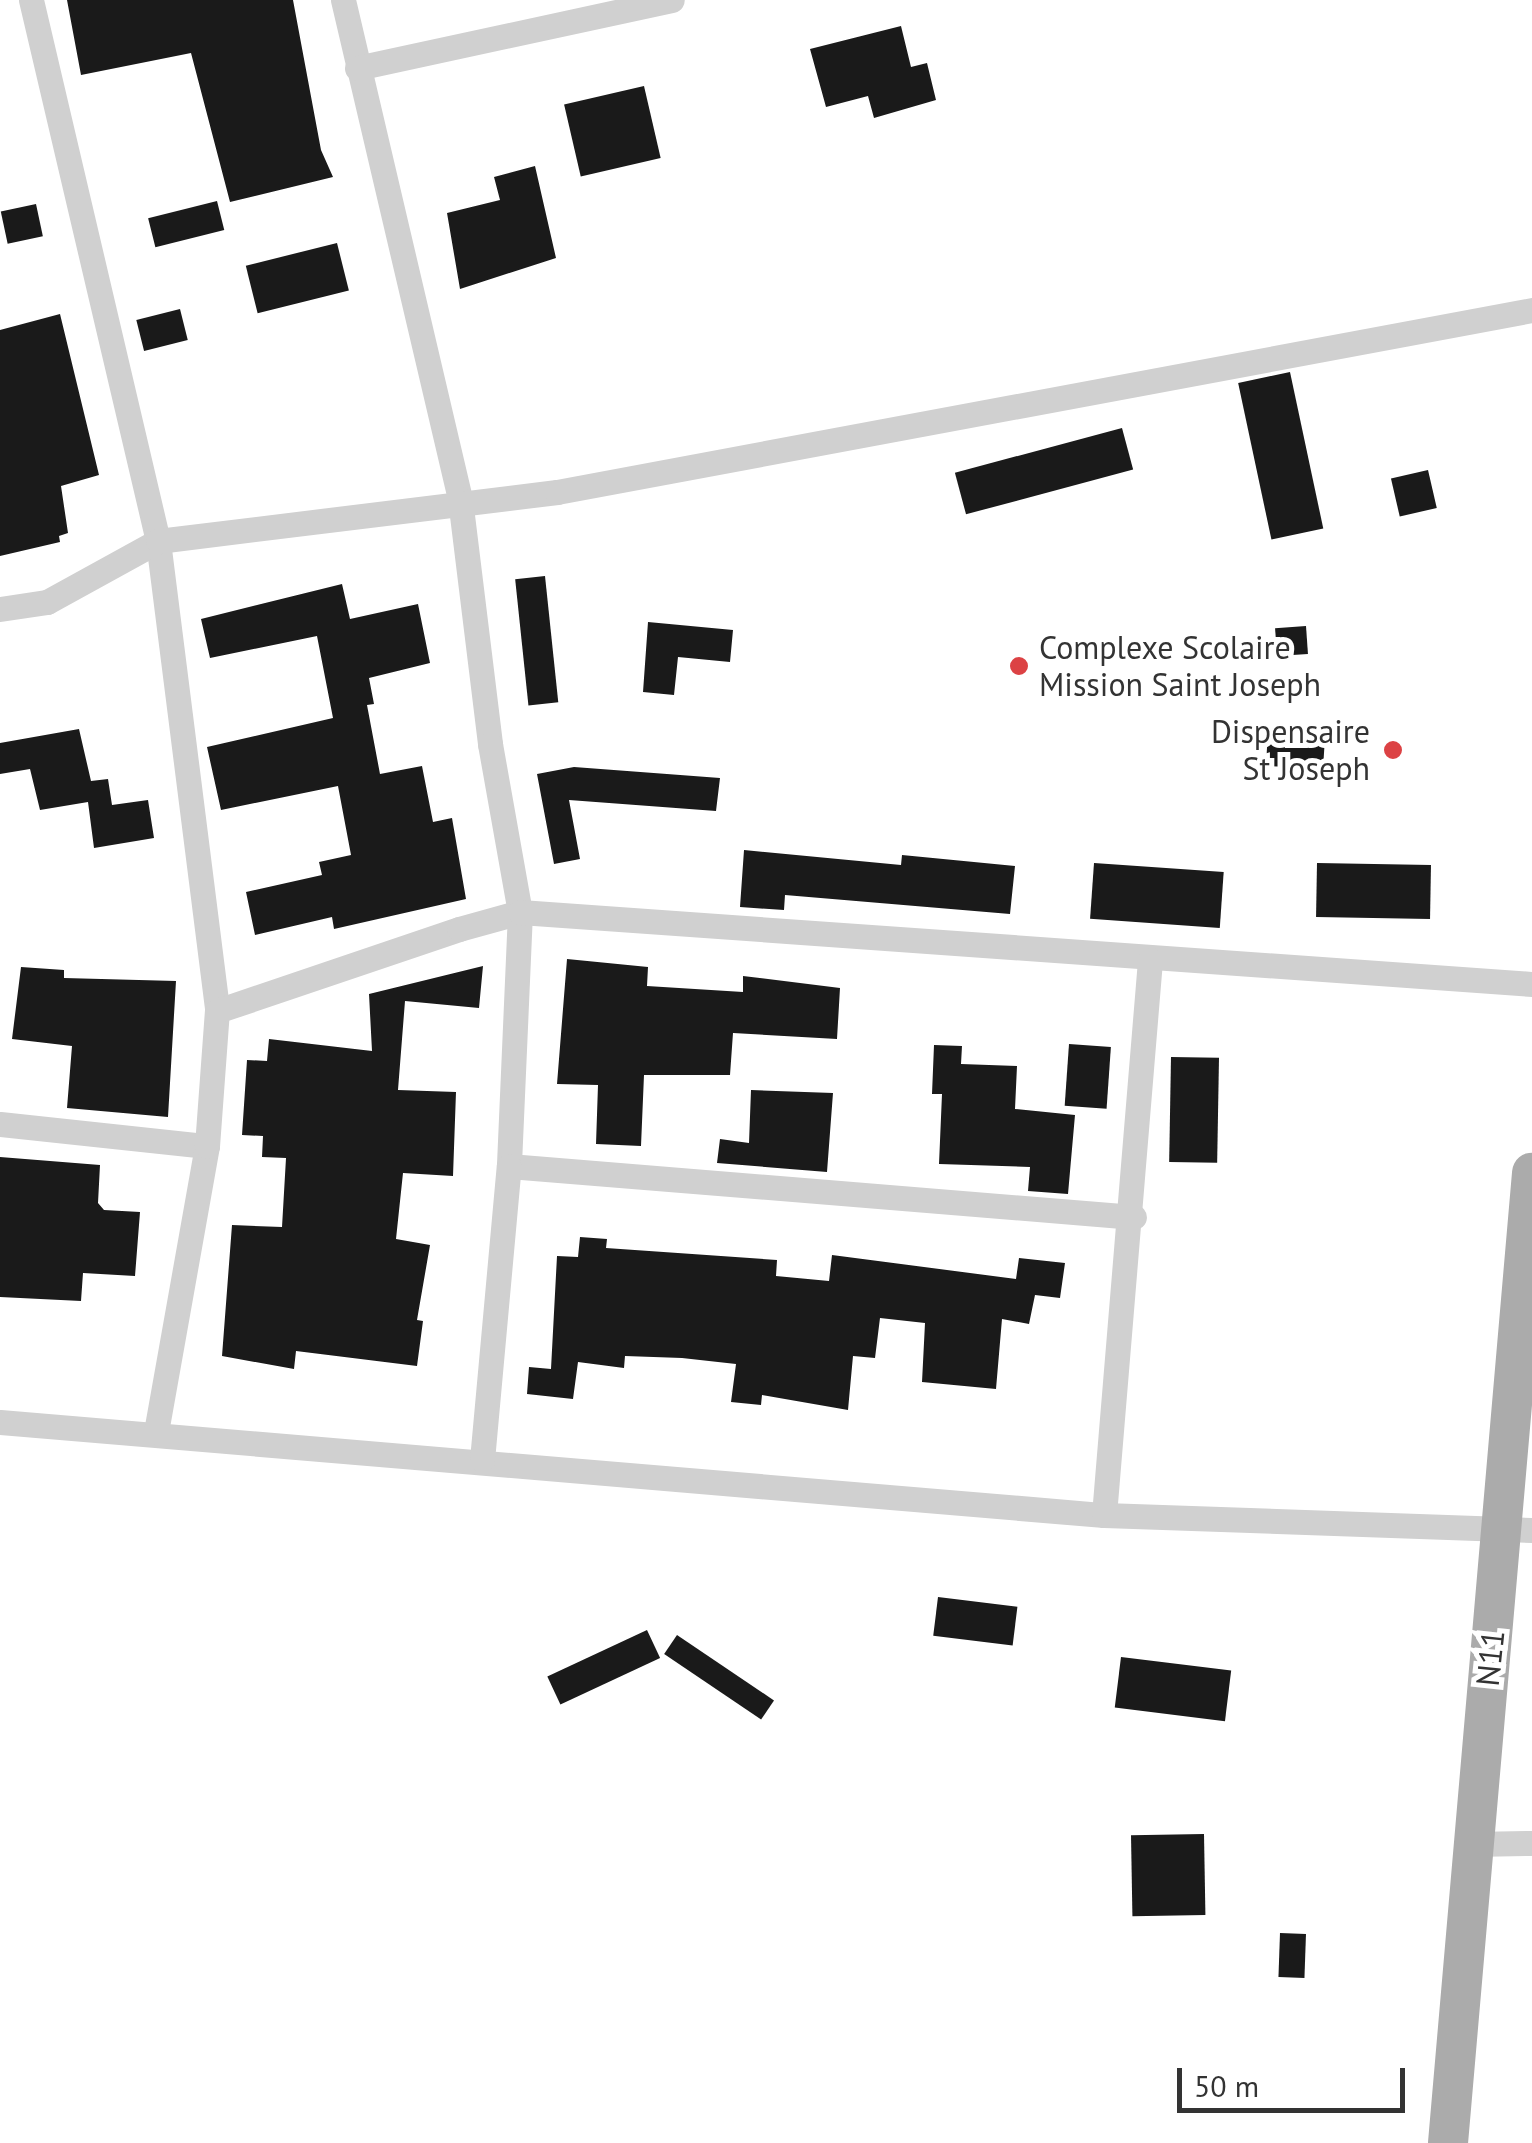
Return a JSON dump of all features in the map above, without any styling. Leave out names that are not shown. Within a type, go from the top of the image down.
[{"type":"main road","name":"N11","points":[[1448,2143],[1472,1844],[1518,1530],[1532,1173]]},
{"type":"street","points":[[31,0],[158,541],[217,1010],[207,1146],[156,1432]]},
{"type":"street","points":[[342,0],[460,499],[490,744],[520,912],[509,1166],[482,1460]]},
{"type":"street","points":[[357,68],[672,0]]},
{"type":"street","points":[[0,609],[47,602],[158,541],[280,530],[460,499],[557,492],[1532,310]]},
{"type":"street","points":[[217,1010],[520,912],[1150,960],[1532,984]]},
{"type":"street","points":[[1104,1515],[1134,1218],[1150,960]]},
{"type":"street","points":[[0,1124],[207,1146]]},
{"type":"street","points":[[509,1166],[1134,1218]]},
{"type":"street","points":[[0,1422],[156,1432],[1104,1515],[1518,1530]]},
{"type":"street","points":[[1472,1844],[1532,1843]]},
{"type":"building","points":[[67,0],[293,0],[321,150],[333,177],[230,202],[191,53],[81,75]]},
{"type":"building","points":[[901,26],[911,67],[927,63],[936,100],[874,118],[868,96],[826,107],[810,49]]},
{"type":"building","points":[[644,86],[661,158],[581,177],[564,104]]},
{"type":"building","points":[[535,166],[556,258],[460,289],[447,213],[500,200],[494,177]]},
{"type":"building","points":[[217,201],[224,230],[155,247],[148,218]]},
{"type":"building","points":[[36,204],[43,236],[8,244],[1,211]]},
{"type":"building","points":[[337,243],[349,291],[258,313],[246,266]]},
{"type":"building","points":[[180,309],[188,340],[144,351],[136,320]]},
{"type":"building","points":[[60,314],[99,475],[61,486],[68,533],[59,536],[60,542],[0,556],[0,330]]},
{"type":"building","points":[[1290,372],[1323,529],[1271,540],[1238,383]]},
{"type":"building","points":[[1122,428],[1133,470],[966,514],[955,473]]},
{"type":"building","points":[[1428,470],[1437,508],[1400,517],[1391,479]]},
{"type":"building","points":[[545,576],[558,702],[528,705],[515,579]]},
{"type":"building","points":[[342,584],[350,619],[418,604],[430,663],[369,678],[374,704],[367,705],[380,774],[422,766],[433,822],[452,818],[466,899],[334,929],[332,917],[255,935],[246,892],[322,875],[319,862],[351,855],[338,786],[221,810],[207,747],[333,718],[317,636],[210,658],[201,619]]},
{"type":"building","points":[[648,622],[733,630],[730,662],[678,657],[674,695],[643,692]]},
{"type":"building","points":[[1306,626],[1308,654],[1277,656],[1275,628]]},
{"type":"building","points":[[79,729],[91,781],[108,779],[112,805],[148,800],[154,838],[94,848],[88,802],[40,810],[30,769],[0,774],[0,743]]},
{"type":"building","points":[[1268,730],[1325,738],[1323,768],[1266,766]]},
{"type":"building","points":[[574,767],[720,778],[716,811],[569,800],[580,859],[554,864],[537,774]]},
{"type":"building","points":[[744,850],[901,865],[902,855],[1015,866],[1010,914],[785,895],[784,910],[740,907]]},
{"type":"building","points":[[1094,863],[1224,872],[1220,928],[1090,919]]},
{"type":"building","points":[[1317,863],[1431,865],[1430,919],[1316,917]]},
{"type":"building","points":[[567,959],[648,967],[647,986],[743,992],[743,976],[840,988],[837,1039],[733,1033],[730,1075],[644,1075],[641,1146],[596,1144],[598,1085],[557,1084]]},
{"type":"building","points":[[483,966],[479,1008],[405,1001],[398,1090],[456,1092],[453,1176],[403,1173],[396,1239],[430,1245],[417,1320],[423,1321],[417,1366],[296,1351],[294,1369],[222,1356],[232,1225],[282,1227],[286,1158],[262,1157],[263,1136],[242,1135],[247,1060],[267,1061],[269,1039],[372,1051],[369,994]]},
{"type":"building","points":[[21,967],[64,970],[64,978],[176,981],[168,1117],[67,1108],[72,1046],[12,1039]]},
{"type":"building","points":[[1069,1044],[1111,1047],[1107,1109],[1065,1106]]},
{"type":"building","points":[[934,1045],[962,1046],[961,1064],[1017,1066],[1015,1109],[1075,1115],[1068,1194],[1028,1191],[1030,1167],[939,1164],[942,1094],[932,1094]]},
{"type":"building","points":[[1171,1057],[1219,1058],[1217,1163],[1169,1162]]},
{"type":"building","points":[[751,1090],[833,1093],[827,1172],[717,1163],[720,1139],[749,1143]]},
{"type":"building","points":[[0,1157],[100,1165],[98,1203],[104,1210],[140,1212],[135,1276],[83,1273],[81,1301],[0,1297]]},
{"type":"building","points":[[580,1237],[607,1239],[606,1248],[777,1260],[776,1276],[829,1281],[832,1255],[1016,1279],[1019,1258],[1065,1263],[1060,1298],[1035,1295],[1029,1324],[1002,1319],[996,1389],[922,1382],[925,1323],[880,1318],[875,1358],[853,1356],[848,1410],[762,1395],[761,1405],[731,1402],[736,1364],[682,1358],[625,1356],[624,1368],[578,1362],[573,1399],[527,1394],[529,1367],[551,1369],[557,1256],[578,1257]]},
{"type":"building","points":[[938,1597],[1017,1607],[1013,1645],[933,1636]]},
{"type":"building","points":[[647,1630],[660,1658],[560,1705],[547,1676]]},
{"type":"building","points":[[677,1635],[774,1700],[761,1719],[664,1654]]},
{"type":"building","points":[[1121,1657],[1231,1671],[1225,1721],[1115,1708]]},
{"type":"building","points":[[1204,1834],[1205,1915],[1132,1916],[1131,1835]]},
{"type":"building","points":[[1280,1933],[1306,1934],[1304,1978],[1278,1977]]},
{"type":"place","name":"Complexe Scolaire Mission Saint Joseph","points":[[1019,666]]},
{"type":"place","name":"Dispensaire St Joseph","points":[[1393,750]]}]
